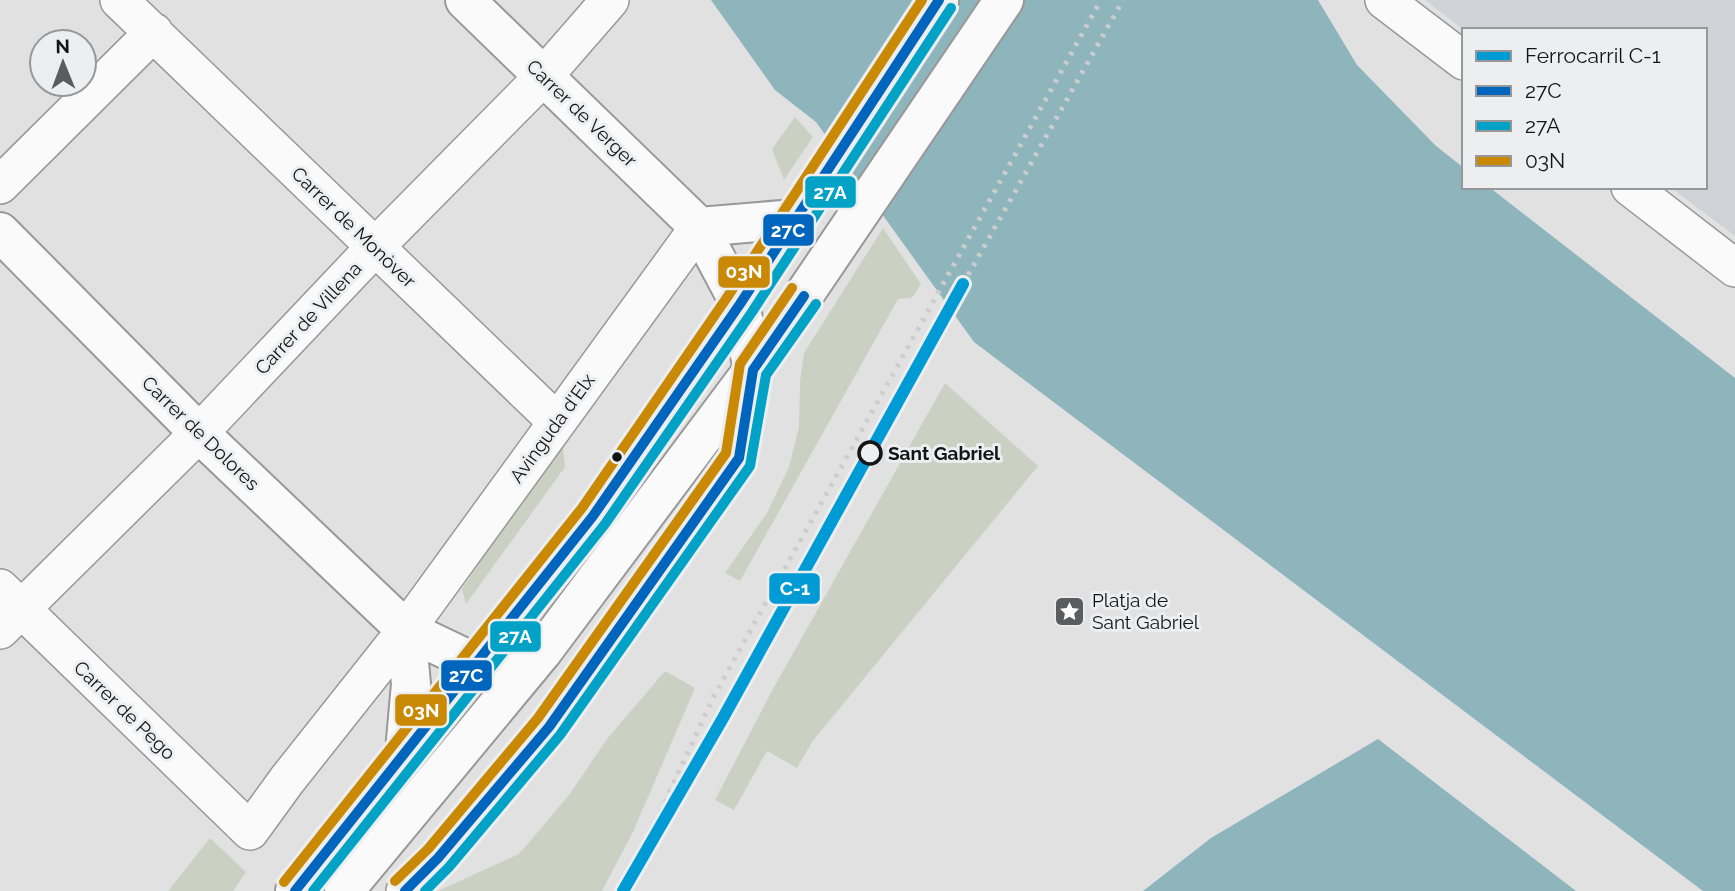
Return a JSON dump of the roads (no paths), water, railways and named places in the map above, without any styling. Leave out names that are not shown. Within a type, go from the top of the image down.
[{"type":"main road","name":"Carrer de Verger","points":[[465,0],[699,226]]},
{"type":"main road","points":[[295,891],[593,516],[740,304],[939,0]]},
{"type":"main road","points":[[344,891],[542,652],[753,370],[1004,0]]},
{"type":"main road","points":[[753,370],[740,304],[699,226],[794,219]]},
{"type":"main road","name":"Carrer de Dolores","points":[[0,232],[199,433],[406,630]]},
{"type":"main road","points":[[406,630],[475,663],[495,665],[542,652]]},
{"type":"main road","points":[[405,751],[411,684],[406,630]]},
{"type":"street","name":"Carrer de Monòver","points":[[119,0],[556,421]]},
{"type":"street","name":"Carrer de Villena","points":[[7,609],[199,433],[375,247],[543,77],[610,0]]},
{"type":"street","points":[[1384,0],[1462,59]]},
{"type":"street","points":[[0,185],[153,32]]},
{"type":"street","points":[[1632,189],[1735,268]]},
{"type":"street","name":"Avinguda d'Elx","points":[[250,831],[406,630],[699,226]]},
{"type":"street","points":[[405,891],[438,858],[549,727],[739,458],[753,370]]},
{"type":"street","name":"Carrer de Pego","points":[[7,609],[250,831]]},
{"type":"water","points":[[711,0],[1318,0],[1357,65],[1436,146],[1462,166],[1462,189],[1492,189],[1735,378],[1735,891],[1703,891],[974,342],[816,122],[775,90]]},
{"type":"water","points":[[1378,739],[1576,891],[1143,891],[1211,838]]},
{"type":"railway","points":[[625,888],[714,696],[1101,0]]},
{"type":"railway","points":[[963,284],[1123,0]]},
{"type":"rail line","name":"C-1","points":[[623,891],[723,718],[963,284]]},
{"type":"place","name":"Sant Gabriel","points":[[870,453]]},
{"type":"place","name":"Platja de Sant Gabriel","points":[[1069,611]]}]
